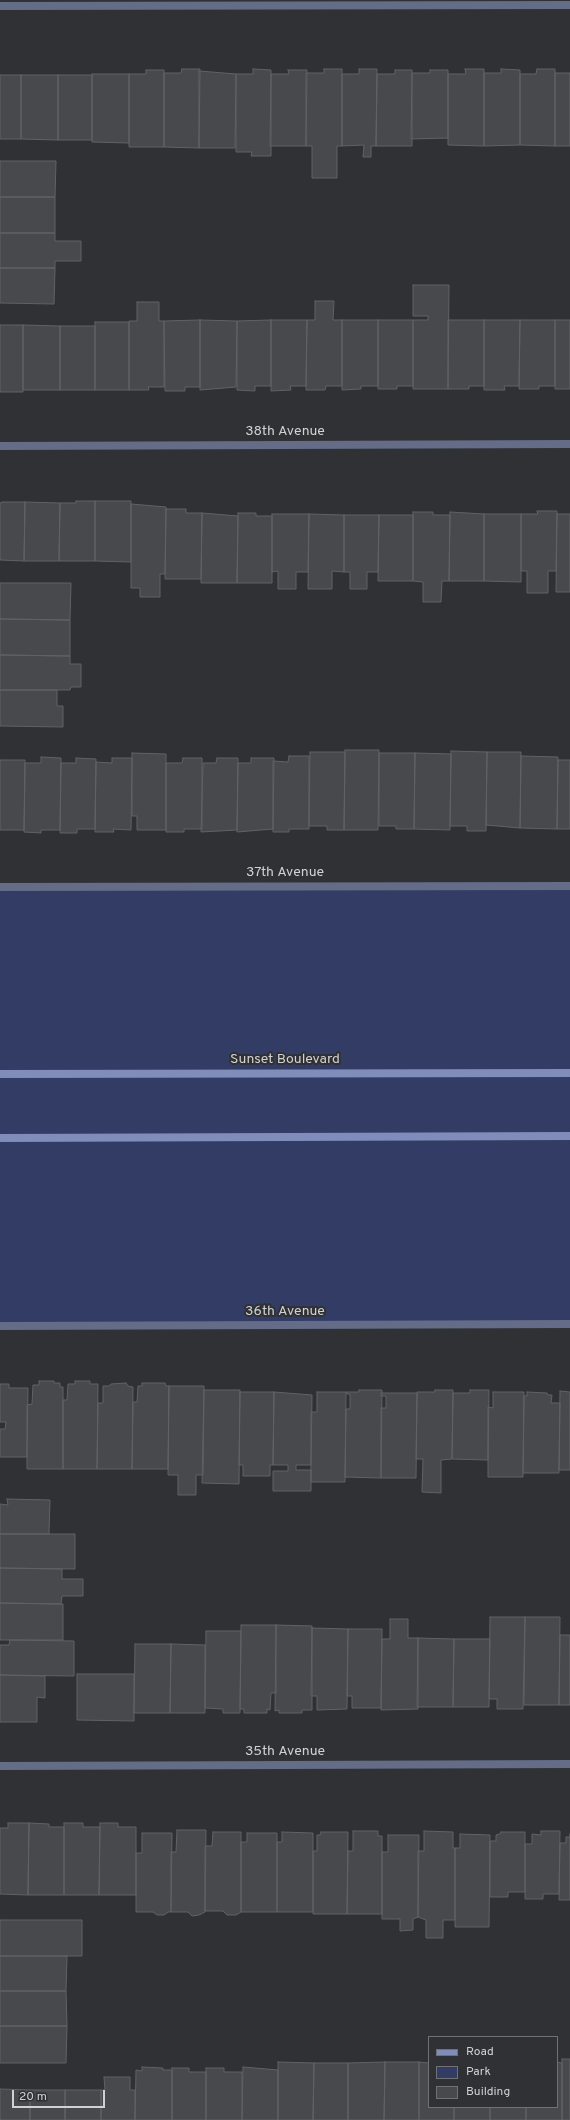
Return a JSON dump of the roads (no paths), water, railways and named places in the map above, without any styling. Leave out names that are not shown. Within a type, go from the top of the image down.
[{"type":"main road","name":"Sunset Boulevard","points":[[0,1074],[570,1073]]},
{"type":"main road","points":[[0,1138],[570,1136]]},
{"type":"street","points":[[0,6],[570,5]]},
{"type":"street","name":"38th Avenue","points":[[0,446],[570,444]]},
{"type":"street","name":"37th Avenue","points":[[0,887],[570,886]]},
{"type":"street","name":"36th Avenue","points":[[0,1326],[570,1324]]},
{"type":"street","name":"35th Avenue","points":[[0,1766],[570,1764]]}]
